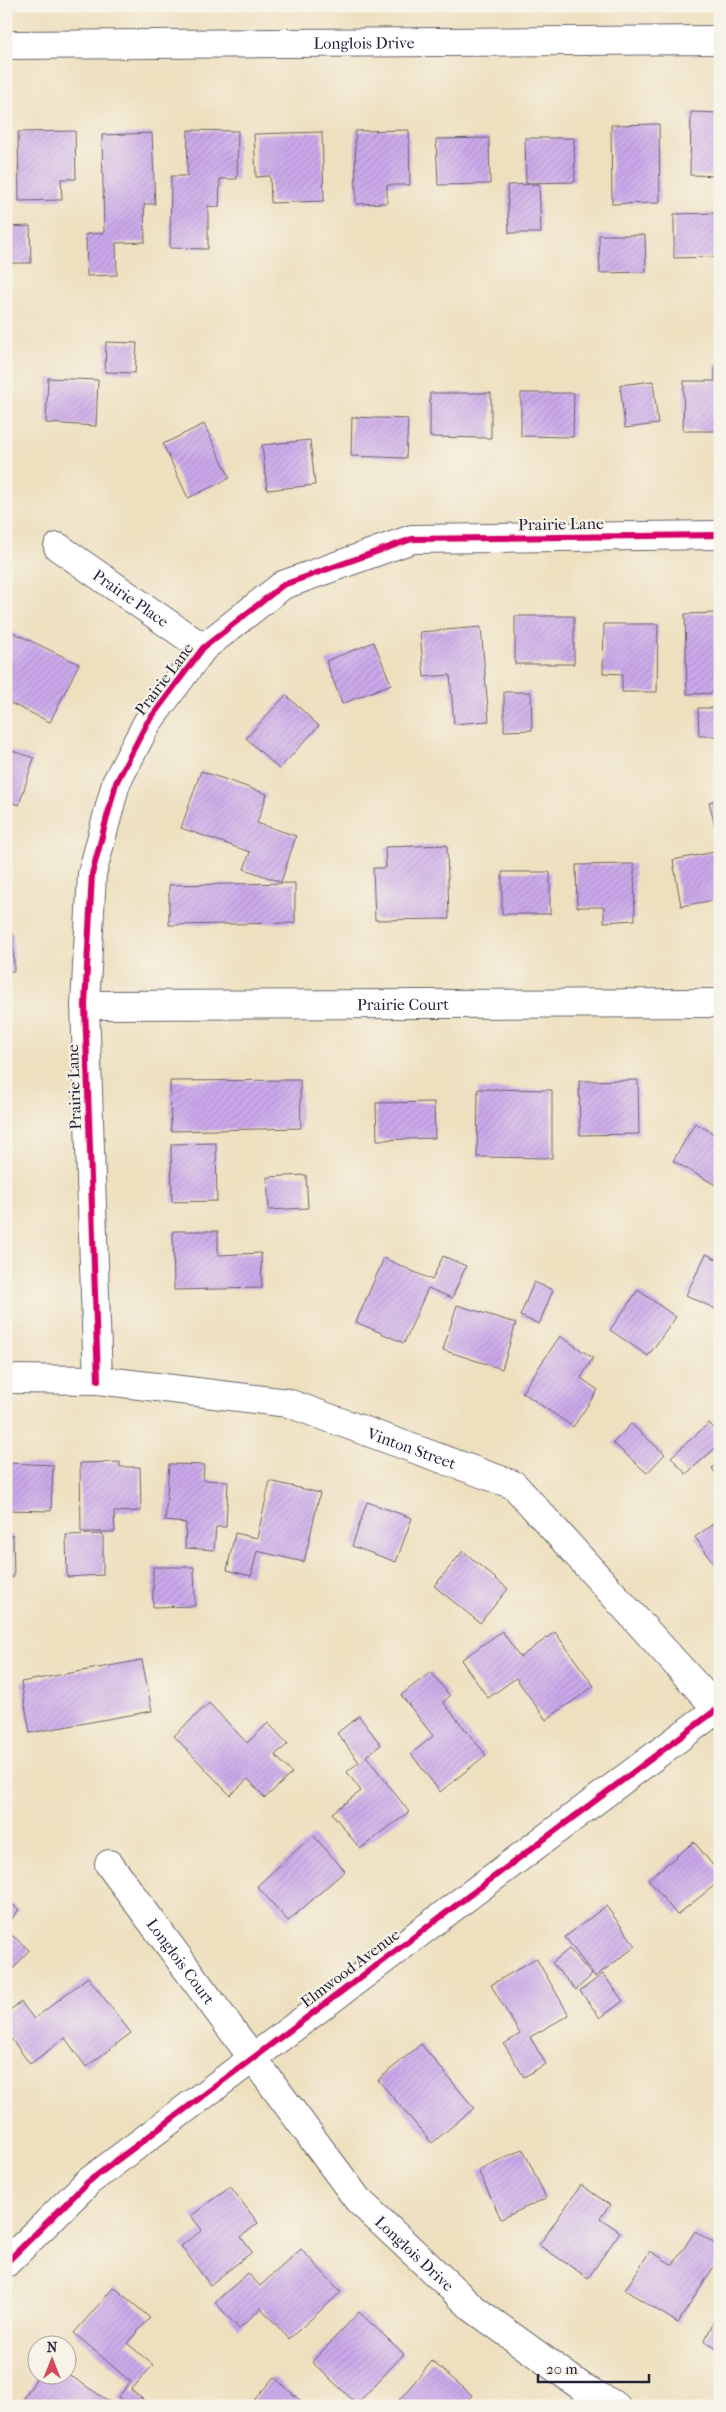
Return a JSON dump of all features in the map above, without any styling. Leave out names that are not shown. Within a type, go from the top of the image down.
[{"type":"street","name":"Longlois Drive","points":[[6,44],[720,40]]},
{"type":"street","name":"Prairie Lane","points":[[98,1380],[85,1005],[92,874],[116,783],[147,723],[203,648],[283,586],[412,539],[720,535]]},
{"type":"street","name":"Prairie Place","points":[[58,547],[203,648]]},
{"type":"street","name":"Prairie Court","points":[[85,1005],[720,1003]]},
{"type":"street","name":"Vinton Street","points":[[6,1379],[98,1380],[288,1403],[514,1485],[719,1709]]},
{"type":"street","name":"Elmwood Avenue","points":[[6,2263],[88,2182],[719,1709]]},
{"type":"street","name":"Longlois Court","points":[[109,1864],[253,2058]]},
{"type":"street","name":"Longlois Drive","points":[[253,2058],[358,2200],[474,2309],[582,2386],[616,2406]]},
{"type":"building","points":[[691,112],[720,113],[720,176],[690,175]]},
{"type":"building","points":[[659,124],[660,203],[612,204],[611,125]]},
{"type":"building","points":[[188,130],[238,131],[237,179],[220,179],[219,207],[208,206],[208,249],[170,248],[171,176],[187,176]]},
{"type":"building","points":[[409,130],[410,185],[387,185],[387,203],[356,204],[355,131]]},
{"type":"building","points":[[75,131],[76,179],[61,179],[62,200],[19,201],[18,132]]},
{"type":"building","points":[[322,132],[324,201],[271,203],[270,176],[256,177],[254,134]]},
{"type":"building","points":[[152,133],[155,204],[144,204],[145,242],[116,243],[117,275],[87,276],[86,234],[104,233],[102,135]]},
{"type":"building","points":[[489,138],[490,184],[438,185],[436,139]]},
{"type":"building","points":[[525,138],[574,138],[575,182],[526,183]]},
{"type":"building","points":[[539,184],[541,233],[509,233],[507,185]]},
{"type":"building","points":[[718,213],[719,257],[674,258],[674,214]]},
{"type":"building","points":[[30,226],[31,263],[7,263],[6,227]]},
{"type":"building","points":[[599,235],[645,235],[646,272],[600,273]]},
{"type":"building","points":[[106,342],[137,343],[135,373],[105,372]]},
{"type":"building","points":[[715,364],[720,364],[720,431],[683,431],[684,381],[715,381]]},
{"type":"building","points":[[48,378],[98,380],[96,426],[46,423]]},
{"type":"building","points":[[653,381],[658,424],[625,428],[620,385]]},
{"type":"building","points":[[430,393],[491,393],[491,438],[430,437]]},
{"type":"building","points":[[521,393],[574,393],[573,437],[521,436]]},
{"type":"building","points":[[352,417],[408,419],[406,458],[351,456]]},
{"type":"building","points":[[204,424],[230,478],[188,498],[163,444]]},
{"type":"building","points":[[310,440],[315,485],[267,490],[262,445]]},
{"type":"building","points":[[719,613],[720,693],[687,694],[685,614]]},
{"type":"building","points":[[515,616],[574,616],[574,664],[515,664]]},
{"type":"building","points":[[604,624],[658,624],[657,692],[622,692],[622,674],[603,673]]},
{"type":"building","points":[[481,627],[489,721],[454,724],[450,675],[424,677],[420,632]]},
{"type":"building","points":[[6,629],[79,664],[50,722],[6,701]]},
{"type":"building","points":[[374,642],[391,684],[342,704],[326,661]]},
{"type":"building","points":[[504,692],[531,692],[532,730],[504,731]]},
{"type":"building","points":[[286,695],[319,726],[279,769],[246,738]]},
{"type":"building","points":[[698,708],[720,708],[720,736],[699,736]]},
{"type":"building","points":[[6,749],[34,758],[19,805],[6,801]]},
{"type":"building","points":[[201,771],[267,794],[257,823],[296,836],[281,882],[244,869],[250,852],[181,828]]},
{"type":"building","points":[[720,799],[720,837],[718,837],[709,802]]},
{"type":"building","points":[[447,845],[449,919],[375,920],[373,868],[386,868],[385,847]]},
{"type":"building","points":[[720,851],[720,899],[681,906],[673,860]]},
{"type":"building","points":[[634,864],[635,920],[604,922],[604,907],[577,907],[576,865]]},
{"type":"building","points":[[502,872],[550,872],[550,914],[502,914]]},
{"type":"building","points":[[295,883],[295,923],[169,925],[169,885]]},
{"type":"building","points":[[6,933],[13,933],[14,971],[6,971]]},
{"type":"building","points":[[6,1037],[8,1037],[9,1072],[6,1072]]},
{"type":"building","points":[[300,1080],[301,1128],[171,1131],[170,1081]]},
{"type":"building","points":[[638,1080],[639,1134],[580,1135],[579,1081]]},
{"type":"building","points":[[478,1089],[552,1090],[552,1158],[477,1157]]},
{"type":"building","points":[[434,1102],[435,1138],[377,1140],[376,1103]]},
{"type":"building","points":[[695,1123],[720,1137],[719,1187],[673,1161]]},
{"type":"building","points":[[216,1143],[217,1201],[172,1202],[171,1144]]},
{"type":"building","points":[[306,1175],[308,1208],[269,1210],[267,1177]]},
{"type":"building","points":[[173,1231],[218,1231],[218,1255],[261,1253],[262,1288],[174,1290]]},
{"type":"building","points":[[706,1254],[720,1261],[720,1311],[686,1295]]},
{"type":"building","points":[[443,1256],[466,1266],[452,1298],[428,1288],[404,1343],[356,1322],[384,1258],[432,1280]]},
{"type":"building","points":[[534,1282],[553,1290],[539,1324],[520,1316]]},
{"type":"building","points":[[638,1290],[676,1317],[648,1356],[610,1330]]},
{"type":"building","points":[[457,1305],[516,1323],[502,1369],[443,1350]]},
{"type":"building","points":[[560,1336],[593,1358],[581,1378],[598,1390],[573,1427],[522,1392]]},
{"type":"building","points":[[709,1423],[720,1434],[720,1444],[686,1474],[671,1457]]},
{"type":"building","points":[[631,1424],[665,1454],[647,1473],[613,1443]]},
{"type":"building","points":[[120,1462],[120,1467],[140,1467],[141,1511],[114,1512],[115,1532],[81,1532],[80,1463]]},
{"type":"building","points":[[6,1463],[53,1465],[51,1511],[6,1510]]},
{"type":"building","points":[[720,1463],[720,1480],[712,1468]]},
{"type":"building","points":[[169,1464],[204,1465],[203,1480],[228,1481],[226,1527],[216,1527],[214,1550],[185,1548],[186,1523],[165,1521]]},
{"type":"building","points":[[270,1481],[320,1493],[304,1562],[257,1551],[251,1576],[227,1570],[235,1533],[257,1538]]},
{"type":"building","points":[[367,1502],[412,1518],[396,1562],[352,1546]]},
{"type":"building","points":[[720,1519],[720,1572],[695,1537]]},
{"type":"building","points":[[103,1534],[103,1575],[67,1577],[66,1535]]},
{"type":"building","points":[[13,1535],[14,1577],[6,1577],[6,1536]]},
{"type":"building","points":[[463,1551],[508,1589],[480,1623],[434,1586]]},
{"type":"building","points":[[153,1567],[194,1567],[195,1606],[153,1607]]},
{"type":"building","points":[[502,1631],[520,1657],[555,1632],[594,1686],[546,1720],[516,1678],[488,1698],[461,1660]]},
{"type":"building","points":[[142,1660],[152,1711],[30,1733],[21,1682]]},
{"type":"building","points":[[431,1672],[450,1696],[443,1702],[486,1755],[440,1792],[411,1754],[433,1736],[401,1695]]},
{"type":"building","points":[[209,1703],[247,1743],[268,1723],[288,1744],[275,1755],[292,1773],[265,1798],[248,1779],[230,1795],[174,1736]]},
{"type":"building","points":[[359,1716],[381,1745],[366,1756],[409,1812],[360,1849],[332,1813],[361,1791],[347,1772],[359,1762],[337,1733]]},
{"type":"building","points":[[313,1835],[345,1871],[288,1921],[257,1886]]},
{"type":"building","points":[[694,1842],[720,1874],[720,1881],[677,1915],[648,1879]]},
{"type":"building","points":[[6,1899],[19,1910],[6,1925]]},
{"type":"building","points":[[606,1906],[636,1946],[595,1977],[565,1937]]},
{"type":"building","points":[[6,1930],[29,1950],[6,1978]]},
{"type":"building","points":[[569,1949],[592,1975],[576,1990],[552,1963]]},
{"type":"building","points":[[536,1958],[569,2015],[530,2037],[546,2064],[524,2077],[504,2044],[520,2034],[491,1985]]},
{"type":"building","points":[[603,1974],[623,2001],[600,2018],[580,1991]]},
{"type":"building","points":[[88,1977],[131,2033],[86,2067],[65,2038],[30,2064],[6,2032],[6,2013],[21,2002],[34,2019]]},
{"type":"building","points":[[421,2044],[474,2108],[432,2143],[378,2080]]},
{"type":"building","points":[[523,2149],[546,2198],[501,2219],[478,2170]]},
{"type":"building","points":[[581,2185],[610,2205],[600,2218],[620,2232],[588,2278],[539,2245]]},
{"type":"building","points":[[230,2186],[258,2223],[241,2237],[252,2252],[210,2285],[181,2246],[202,2230],[191,2216]]},
{"type":"building","points":[[695,2231],[720,2247],[720,2257],[678,2323],[625,2290],[650,2251],[673,2265]]},
{"type":"building","points":[[301,2249],[341,2292],[289,2339],[261,2308],[239,2329],[215,2302],[248,2273],[260,2286]]},
{"type":"building","points":[[114,2287],[150,2318],[127,2343],[153,2365],[131,2390],[146,2402],[142,2406],[128,2406],[118,2397],[131,2382],[78,2336],[78,2334],[74,2333]]},
{"type":"building","points":[[720,2308],[720,2350],[704,2342]]},
{"type":"building","points":[[359,2312],[404,2354],[357,2404],[312,2362]]},
{"type":"building","points":[[432,2361],[472,2395],[463,2406],[394,2406]]},
{"type":"building","points":[[274,2377],[304,2404],[303,2406],[249,2406]]},
{"type":"building","points":[[78,2381],[116,2406],[19,2406],[33,2384],[78,2384]]},
{"type":"cycle path","points":[[98,1380],[85,1005],[92,874],[116,783],[147,723],[203,648],[283,585],[412,539],[720,535]]},
{"type":"cycle path","points":[[6,2263],[88,2182],[720,1707]]}]
